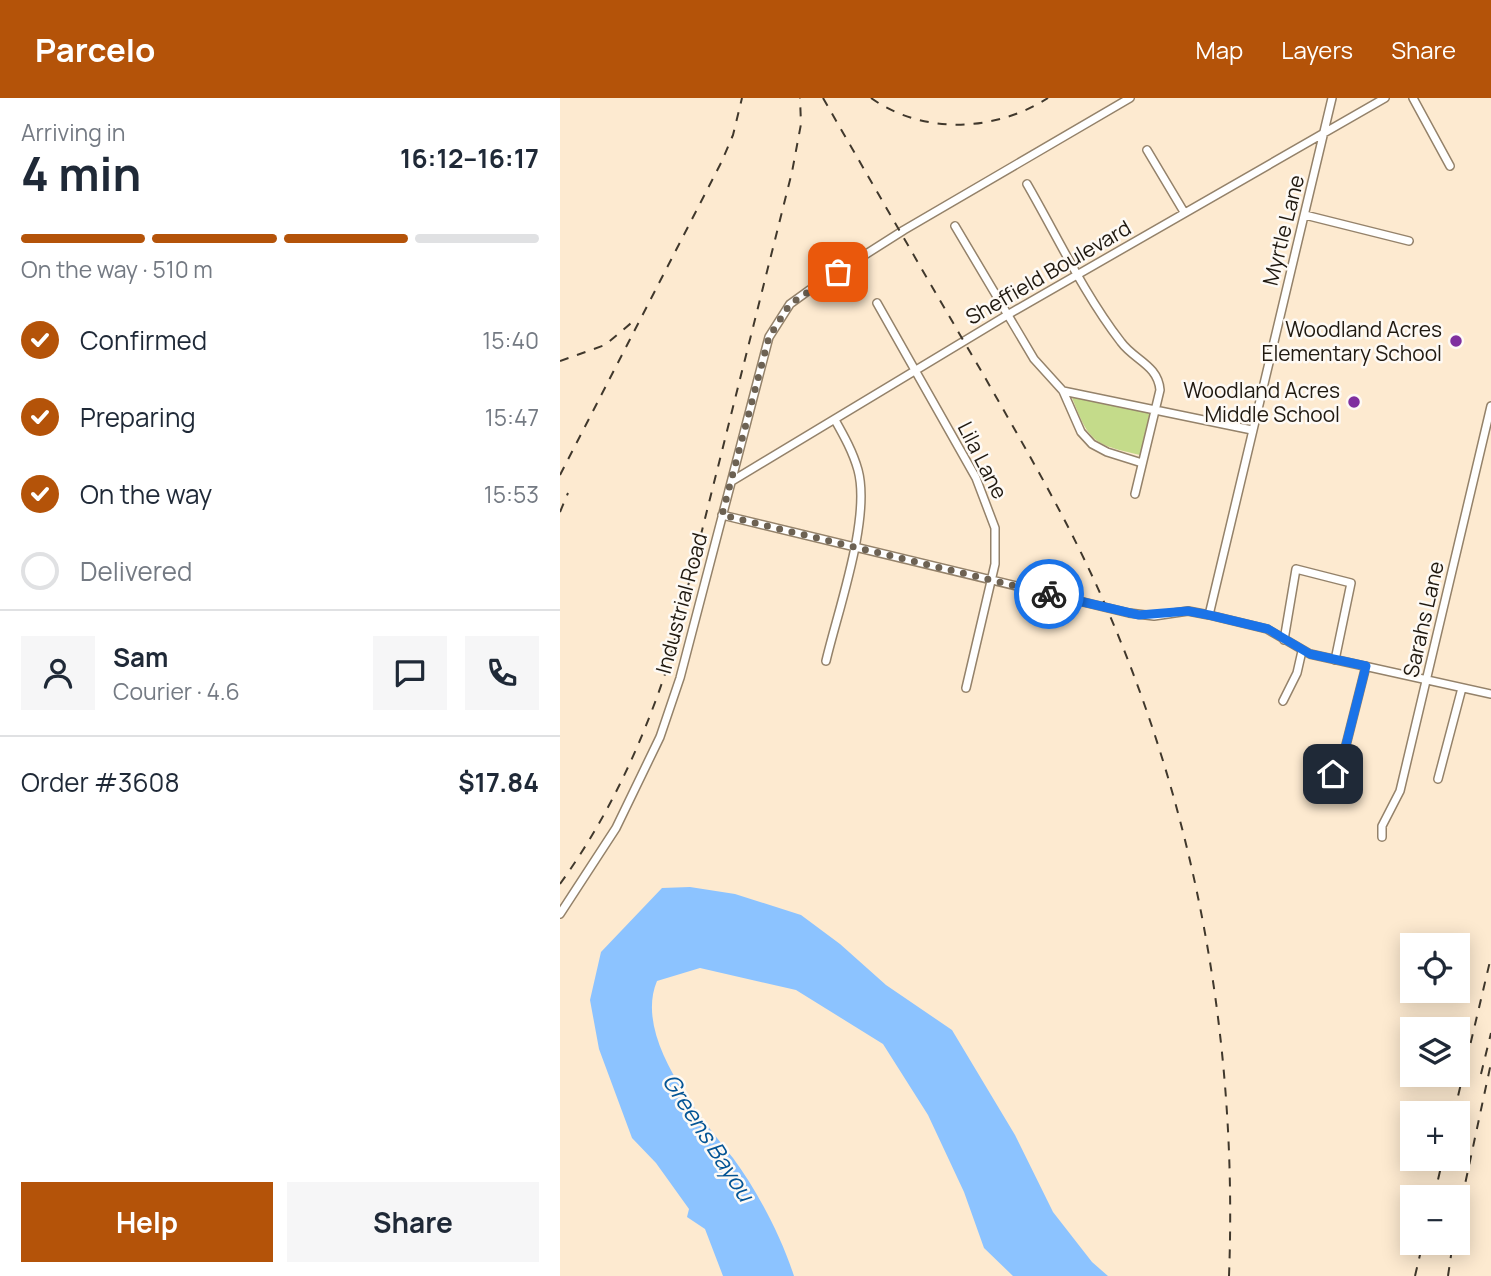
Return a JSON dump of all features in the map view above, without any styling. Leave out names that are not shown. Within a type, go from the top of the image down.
[{"type":"street","name":"Industrial Road","points":[[560,914],[616,828],[660,737],[680,678],[769,337],[790,304],[904,230],[1130,98]]},
{"type":"street","name":"Myrtle Lane","points":[[1209,615],[1332,98]]},
{"type":"street","name":"Sheffield Boulevard","points":[[732,481],[1009,314],[1385,98]]},
{"type":"street","points":[[1413,98],[1450,166]]},
{"type":"street","points":[[1147,149],[1184,212]]},
{"type":"street","points":[[1027,184],[1122,343],[1131,354],[1153,369],[1159,379],[1155,410],[1135,494]]},
{"type":"street","points":[[1305,215],[1409,241]]},
{"type":"street","points":[[955,226],[1034,359],[1063,391],[1081,432],[1092,444],[1142,463]]},
{"type":"street","name":"Lila Lane","points":[[877,303],[988,502],[995,528],[992,580],[966,688]]},
{"type":"street","points":[[1063,391],[1252,430]]},
{"type":"street","name":"Sarahs Lane","points":[[1382,837],[1382,826],[1401,791],[1491,406]]},
{"type":"street","points":[[825,661],[853,547],[861,501],[858,471],[835,420]]},
{"type":"street","points":[[722,515],[1139,615],[1188,611],[1209,615],[1268,629],[1302,651],[1491,694]]},
{"type":"street","points":[[1284,640],[1296,569],[1351,583],[1335,660]]},
{"type":"street","points":[[1283,701],[1297,673],[1302,651]]},
{"type":"street","points":[[1333,774],[1345,749],[1366,666]]},
{"type":"street","points":[[1438,779],[1462,688]]},
{"type":"green space","points":[[1071,395],[1150,412],[1140,455],[1112,448],[1094,438],[1083,423]]},
{"type":"water","name":"Greens Bayou","points":[[690,887],[735,894],[801,915],[840,944],[886,985],[952,1030],[1015,1135],[1053,1212],[1092,1262],[1108,1276],[1013,1276],[984,1248],[964,1192],[928,1115],[883,1044],[796,990],[700,968],[657,981],[652,1003],[654,1027],[662,1051],[688,1099],[733,1158],[760,1200],[783,1245],[794,1276],[723,1276],[705,1229],[687,1217],[689,1209],[656,1163],[632,1138],[599,1049],[590,1000],[601,952],[662,888]]},
{"type":"railway","points":[[560,475],[721,163],[733,135],[742,98]]},
{"type":"railway","points":[[560,884],[594,832],[623,778],[648,721],[669,662],[792,172],[801,124],[800,98]]},
{"type":"railway","points":[[823,98],[1059,509],[1100,593],[1133,674],[1162,757],[1204,927],[1217,1013],[1226,1100],[1230,1188],[1229,1276]]},
{"type":"railway","points":[[871,98],[891,110],[913,118],[959,125],[1005,118],[1048,98]]},
{"type":"railway","points":[[560,361],[605,345],[636,319]]},
{"type":"railway","points":[[560,512],[568,493]]},
{"type":"railway","points":[[1457,1101],[1491,957]]},
{"type":"railway","points":[[1481,1074],[1491,1033]]},
{"type":"railway","points":[[1465,1185],[1491,1063]]},
{"type":"railway","points":[[1437,1185],[1440,1171]]},
{"type":"railway","points":[[1415,1276],[1420,1255]]},
{"type":"railway","points":[[1448,1276],[1451,1255]]},
{"type":"way so far","points":[[838,272],[790,304],[769,337],[722,515],[1049,594]]},
{"type":"place","name":"Woodland Acres Elementary School","points":[[1456,341]]},
{"type":"place","name":"Woodland Acres Middle School","points":[[1354,402]]},
{"type":"route","points":[[1049,594],[1139,615],[1154,616],[1188,611],[1209,615],[1268,629],[1310,654],[1366,666],[1345,749],[1333,774]]}]
